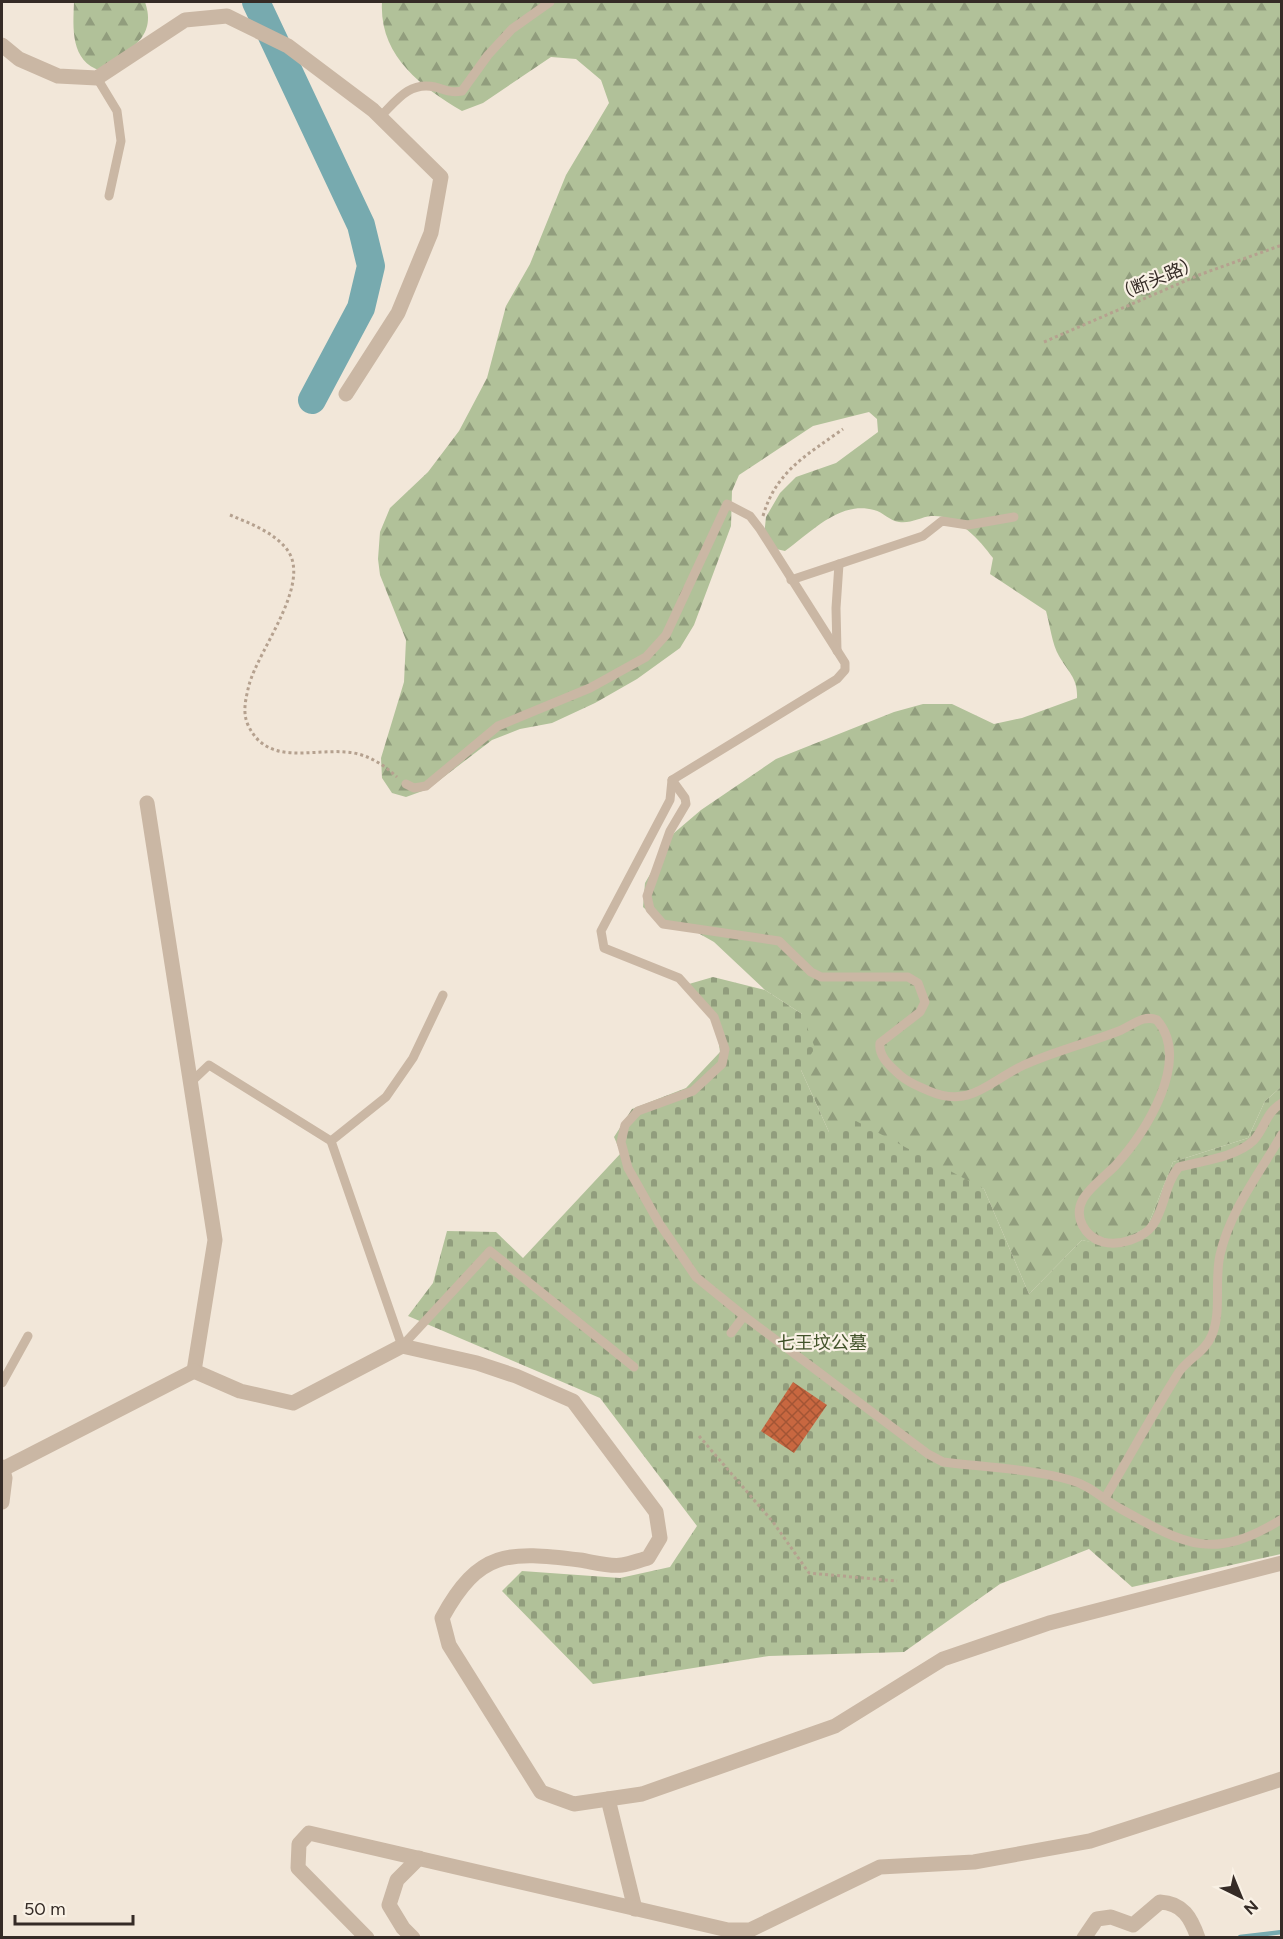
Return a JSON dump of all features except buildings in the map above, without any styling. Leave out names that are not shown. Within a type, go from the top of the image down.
[{"type":"street","points":[[2,45],[19,59],[58,76],[97,78],[185,20],[227,16],[288,46],[380,117],[441,177],[430,232],[398,313],[346,394]]},
{"type":"street","points":[[147,803],[215,1240],[194,1371]]},
{"type":"street","points":[[194,1371],[240,1391],[293,1403],[402,1346],[477,1363],[573,1401],[656,1512],[660,1538],[648,1558],[621,1565],[548,1556],[503,1557],[479,1568],[453,1597],[442,1618],[449,1645],[541,1792],[574,1804],[642,1794],[835,1726],[943,1659],[1050,1623],[1281,1563]]},
{"type":"street","points":[[2,1502],[4,1495],[2,1468],[194,1371]]},
{"type":"street","points":[[367,1938],[298,1868],[299,1844],[309,1833],[728,1930],[750,1930],[880,1867],[974,1862],[1090,1841],[1281,1779]]},
{"type":"street","points":[[608,1799],[635,1909]]},
{"type":"street","points":[[413,1938],[403,1928],[389,1905],[397,1880],[419,1858]]},
{"type":"street","points":[[1084,1938],[1097,1919],[1111,1917],[1133,1925],[1160,1902],[1174,1904],[1183,1909],[1189,1916],[1198,1938]]},
{"type":"lane","points":[[380,117],[404,92],[416,86],[434,87],[448,93],[462,91],[488,55],[512,29],[550,2]]},
{"type":"lane","points":[[97,78],[117,111],[121,141],[109,196]]},
{"type":"lane","points":[[405,784],[414,789],[426,786],[498,726],[590,688],[646,657],[666,635],[727,504],[750,516],[760,529],[845,663],[845,670],[837,679],[672,780]]},
{"type":"lane","points":[[791,580],[923,536],[942,521],[968,525],[1014,517]]},
{"type":"lane","points":[[837,651],[839,564]]},
{"type":"lane","points":[[672,780],[685,798],[686,804],[670,831],[646,896],[650,909],[663,924],[779,941],[810,972],[821,977],[908,978],[918,983],[925,1002],[920,1012],[880,1043],[879,1049],[885,1060],[909,1082],[944,1097],[957,1098],[977,1093],[1023,1065],[1121,1030],[1144,1018],[1157,1020],[1169,1036],[1170,1048],[1166,1080],[1136,1142],[1083,1198],[1079,1211],[1081,1221],[1091,1237],[1104,1242],[1120,1243],[1141,1235],[1153,1226],[1179,1167],[1246,1148],[1256,1138],[1267,1116],[1281,1103]]},
{"type":"lane","points":[[672,780],[670,800],[601,931],[604,948],[679,978],[714,1017],[725,1049],[722,1064],[693,1091],[638,1111],[626,1125],[621,1142],[628,1168],[659,1223],[696,1277],[744,1316],[928,1454],[943,1462],[1070,1480],[1105,1498],[1120,1509],[1182,1540],[1212,1546],[1244,1541],[1281,1519]]},
{"type":"lane","points":[[331,1141],[386,1097],[412,1058],[443,995]]},
{"type":"lane","points":[[190,1083],[209,1065],[331,1141],[402,1346],[490,1251],[634,1367]]},
{"type":"lane","points":[[1105,1498],[1181,1369],[1204,1350],[1211,1337],[1217,1317],[1215,1279],[1220,1252],[1239,1204],[1281,1134]]},
{"type":"lane","points":[[730,1333],[744,1316]]},
{"type":"lane","points":[[2,1383],[28,1336]]},
{"type":"path","name":"（断头路）","points":[[1044,342],[1199,275],[1281,245]]},
{"type":"path","points":[[760,529],[768,499],[779,479],[843,429]]},
{"type":"path","points":[[230,515],[257,527],[285,546],[293,557],[295,573],[293,589],[250,679],[244,704],[248,724],[269,749],[292,754],[346,752],[363,755],[386,766],[405,784]]},
{"type":"path","points":[[699,1436],[773,1522],[809,1573],[897,1581]]},
{"type":"green space","points":[[74,2],[145,2],[148,15],[144,35],[130,50],[101,71],[84,60],[79,52],[74,33]]},
{"type":"green space","points":[[382,2],[1281,2],[1281,1087],[1265,1101],[1248,1138],[1173,1162],[1147,1228],[1105,1246],[1082,1240],[1029,1294],[984,1189],[829,1132],[801,1070],[802,1014],[765,990],[714,942],[691,929],[655,918],[643,907],[645,883],[674,833],[701,810],[776,759],[894,712],[923,704],[952,704],[994,724],[1022,718],[1077,698],[1076,685],[1059,656],[1046,611],[990,574],[993,558],[974,536],[950,519],[931,516],[899,522],[874,510],[861,508],[837,514],[826,520],[785,551],[772,548],[764,536],[766,517],[780,493],[796,477],[836,463],[878,432],[877,419],[869,412],[813,426],[739,475],[732,491],[731,526],[694,625],[680,648],[637,679],[595,703],[552,723],[520,729],[492,740],[428,789],[406,797],[392,793],[382,778],[381,758],[404,682],[406,640],[380,575],[378,559],[380,532],[390,508],[428,472],[459,431],[487,378],[506,306],[530,264],[566,175],[609,103],[601,80],[576,59],[551,57],[483,103],[462,111],[431,91],[405,67],[387,38]]},
{"type":"green space","name":"七王坟公墓","points":[[713,977],[765,990],[802,1014],[815,1048],[801,1070],[829,1132],[856,1121],[984,1189],[1029,1294],[1082,1240],[1105,1245],[1147,1228],[1173,1162],[1248,1138],[1265,1101],[1281,1087],[1281,1554],[1132,1587],[1089,1549],[1000,1584],[904,1652],[769,1656],[593,1684],[502,1591],[522,1571],[620,1578],[670,1567],[697,1526],[600,1398],[408,1316],[433,1283],[447,1231],[496,1232],[523,1258],[621,1153],[614,1137],[632,1109],[686,1088],[720,1052],[716,1023],[682,986]]},
{"type":"waterway","points":[[256,2],[361,225],[371,266],[361,308],[312,400]]},
{"type":"waterway","points":[[1240,1937],[1282,1932]]}]
